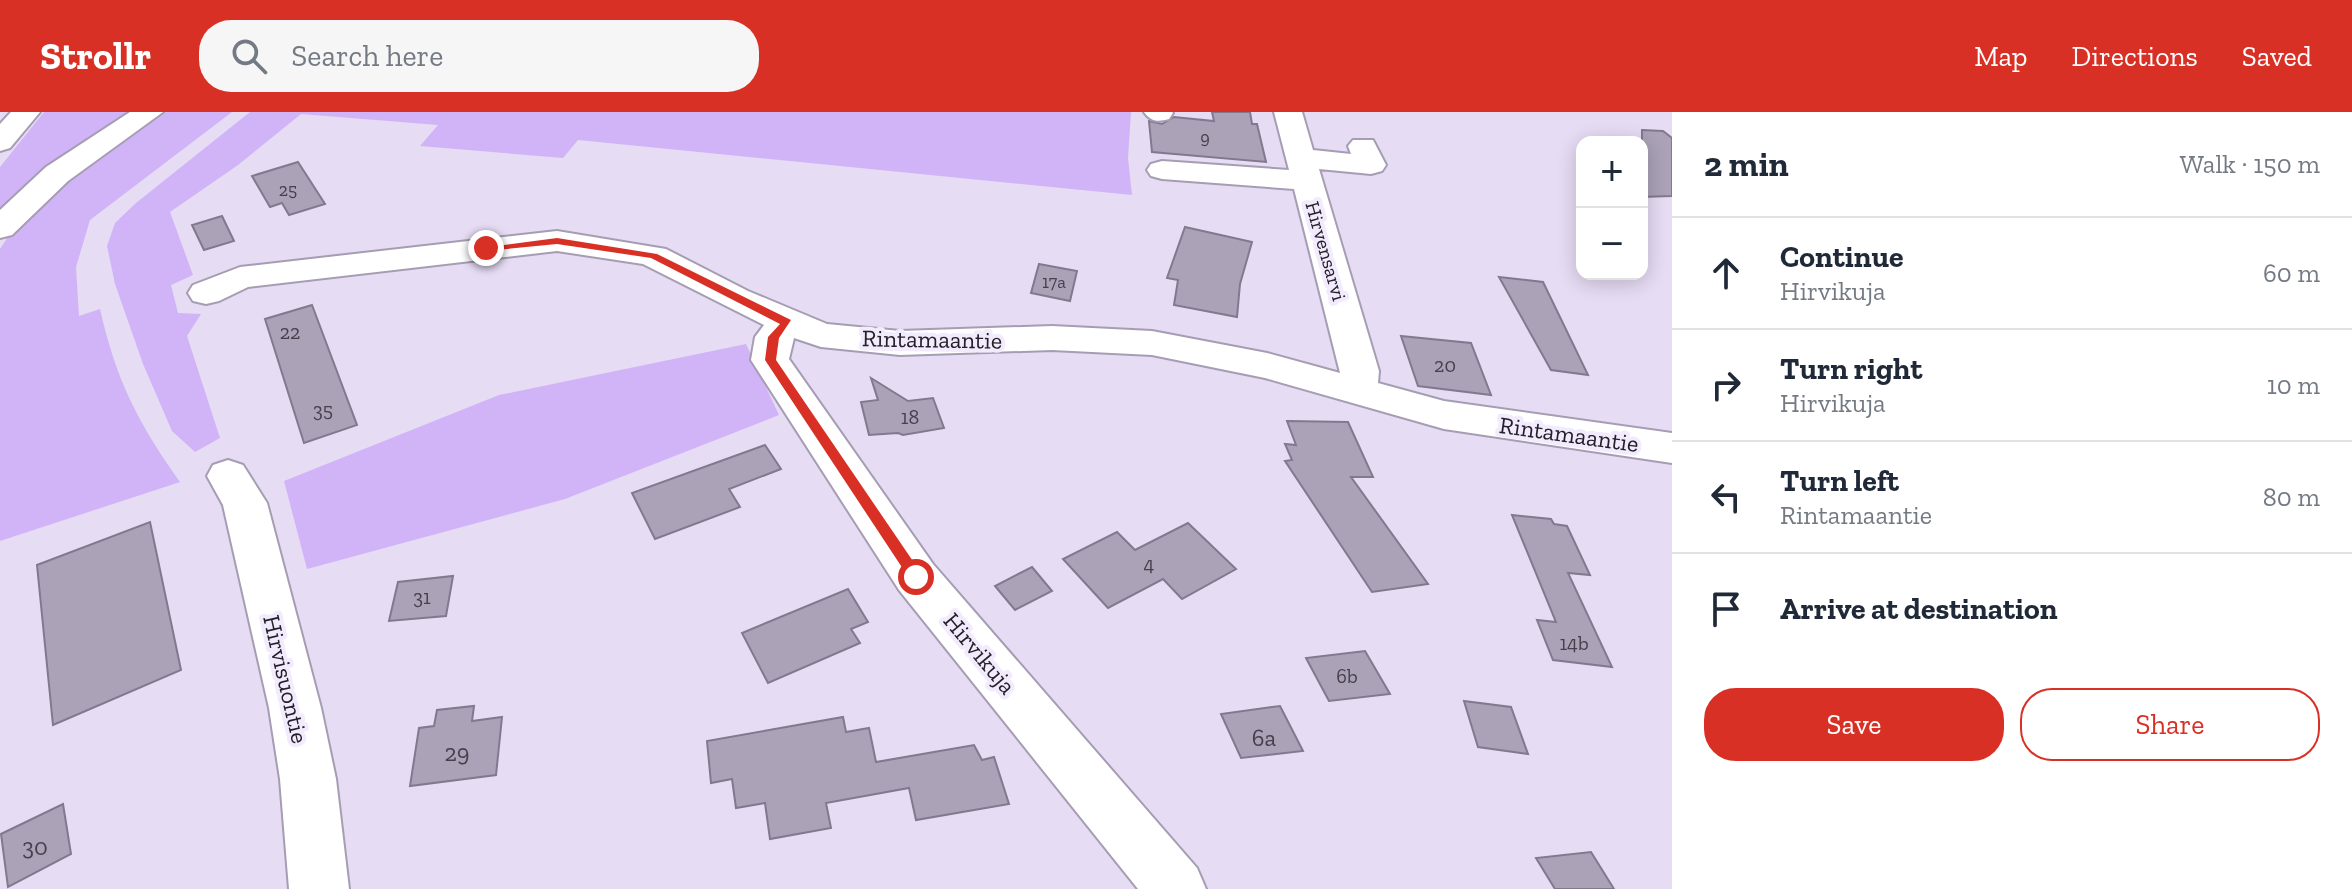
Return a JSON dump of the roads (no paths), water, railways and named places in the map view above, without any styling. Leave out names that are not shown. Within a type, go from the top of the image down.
[{"type":"main road","points":[[0,142],[26,112]]},
{"type":"main road","points":[[0,228],[57,174],[149,112]]},
{"type":"main road","name":"Hirvensarvi","points":[[1288,112],[1360,371],[1357,391]]},
{"type":"main road","points":[[1162,170],[1371,165],[1363,146]]},
{"type":"main road","name":"Rintamaantie","points":[[206,293],[240,277],[557,241],[654,256],[787,323],[821,335],[900,343],[1052,338],[1152,343],[1267,366],[1489,424],[1672,448]]},
{"type":"main road","name":"Hirvikuja","points":[[787,323],[774,337],[770,360],[916,577],[1176,889]]},
{"type":"main road","name":"Hirvisuontie","points":[[228,476],[245,503],[295,708],[308,779],[319,889]]}]
